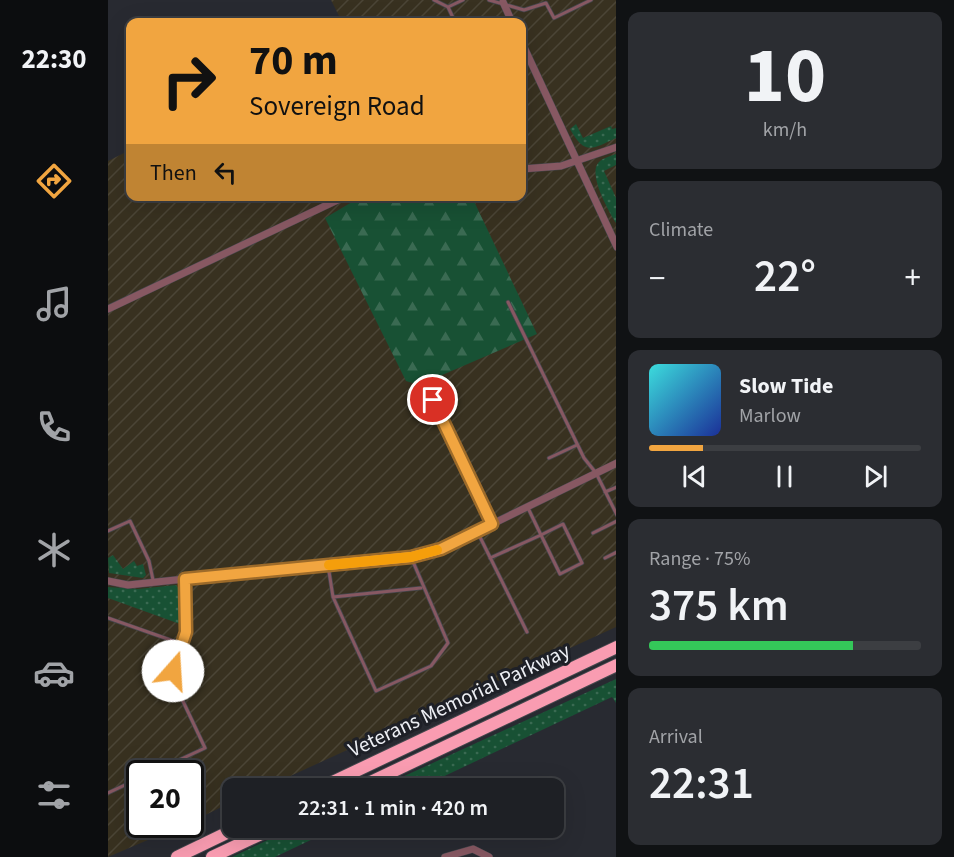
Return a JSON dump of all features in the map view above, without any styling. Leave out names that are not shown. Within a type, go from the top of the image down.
[{"type":"highway","name":"Veterans Memorial Parkway","points":[[341,778],[616,647]]},
{"type":"highway","name":"Veterans Memorial Parkway","points":[[379,778],[616,665]]},
{"type":"highway","points":[[177,857],[222,835]]},
{"type":"highway","points":[[213,857],[253,838]]},
{"type":"street","points":[[503,1],[510,18]]},
{"type":"street","points":[[526,51],[616,247]]},
{"type":"street","points":[[526,168],[578,161],[616,147]]},
{"type":"street","points":[[108,309],[335,201]]},
{"type":"street","points":[[108,581],[124,585],[411,557],[441,549],[616,463]]},
{"type":"street","points":[[445,857],[473,849],[489,857]]},
{"type":"lane","points":[[434,0],[448,7],[453,18]]},
{"type":"lane","points":[[448,7],[463,0]]},
{"type":"lane","points":[[489,0],[503,1],[524,10],[547,2],[554,18],[591,0]]},
{"type":"lane","points":[[508,302],[577,445],[596,473],[616,515]]},
{"type":"lane","points":[[433,400],[492,524]]},
{"type":"lane","points":[[549,458],[577,445]]},
{"type":"lane","points":[[605,492],[616,487]]},
{"type":"lane","points":[[490,558],[541,535],[563,524],[582,564],[560,574],[541,535],[527,506]]},
{"type":"lane","points":[[108,531],[130,521],[148,561],[153,582]]},
{"type":"lane","points":[[593,533],[616,521]]},
{"type":"lane","points":[[477,531],[527,632]]},
{"type":"lane","points":[[605,558],[616,552]]},
{"type":"lane","points":[[328,565],[333,597],[376,691],[431,666],[448,643],[422,588],[411,557]]},
{"type":"lane","points":[[179,760],[205,748],[173,680],[175,662],[182,644],[188,615],[185,579]]},
{"type":"lane","points":[[333,597],[422,588]]},
{"type":"lane","points":[[108,618],[182,644]]},
{"type":"lane","points":[[108,793],[126,785]]},
{"type":"shaded area","points":[[331,0],[616,0],[616,627],[286,778],[222,778],[222,807],[204,816],[204,760],[126,760],[126,838],[153,838],[108,857],[108,161],[126,152],[126,201],[526,201],[526,18],[340,18]]},
{"type":"green space","points":[[576,124],[583,138],[611,126],[612,129],[616,128],[616,138],[595,147],[585,147],[575,138],[570,129]]},
{"type":"green space","points":[[616,154],[616,165],[604,171],[616,198],[616,223],[600,192],[596,167],[605,158]]},
{"type":"green space","points":[[354,201],[474,201],[537,334],[419,385],[406,381],[325,218]]},
{"type":"green space","points":[[113,555],[123,569],[134,561],[137,566],[143,564],[146,575],[143,578],[109,573],[108,558]]},
{"type":"green space","points":[[176,585],[180,590],[185,608],[181,633],[180,624],[108,598],[108,587],[138,589]]},
{"type":"green space","points":[[616,679],[616,703],[612,697],[440,778],[400,778]]},
{"type":"green space","points":[[272,838],[315,838],[275,857],[232,857]]},
{"type":"slow traffic","points":[[329,565],[411,557],[437,550]]},
{"type":"route","points":[[173,671],[186,632],[188,615],[185,579],[411,557],[441,549],[492,524],[433,400]]}]
